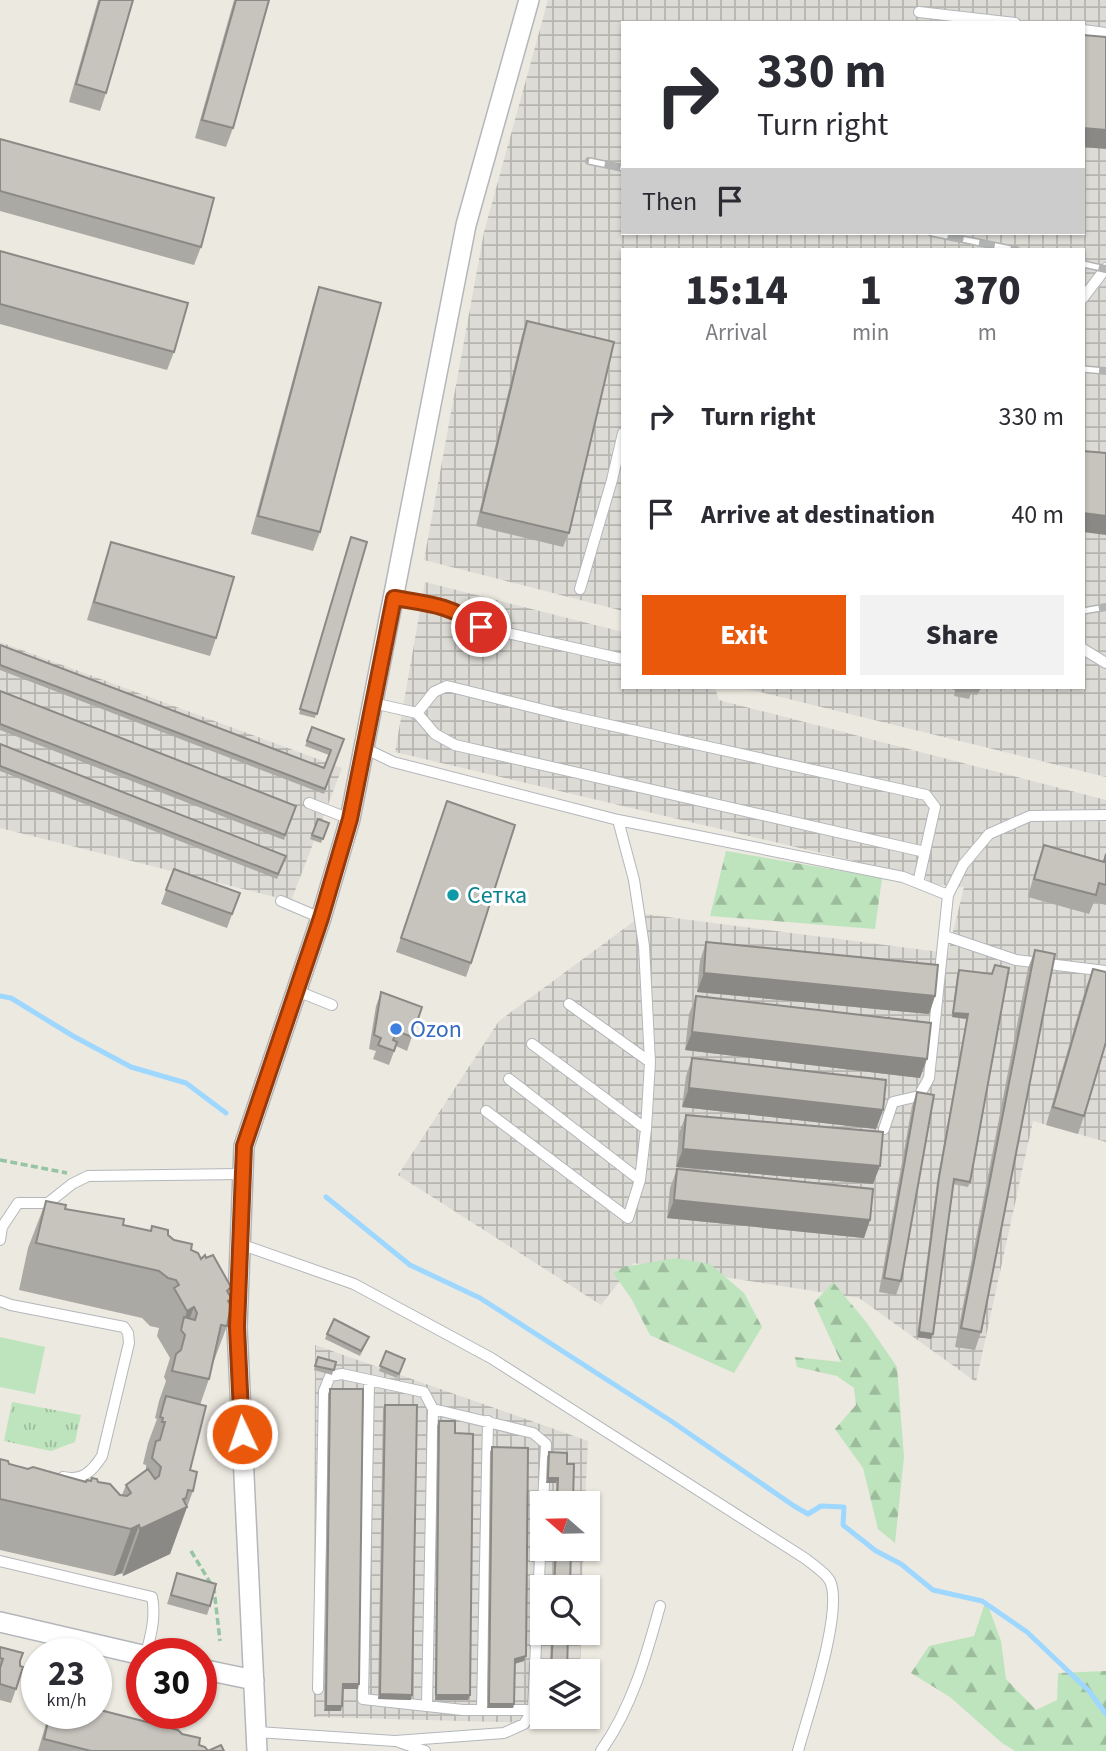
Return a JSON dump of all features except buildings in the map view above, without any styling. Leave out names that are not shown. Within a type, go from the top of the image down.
[{"type":"street","points":[[257,1741],[237,1327],[244,1146],[321,918],[350,819],[466,225],[529,0]]},
{"type":"street","points":[[0,1622],[126,1651]]},
{"type":"street","points":[[217,1672],[254,1680]]},
{"type":"lane","points":[[919,12],[998,21]]},
{"type":"lane","points":[[1085,30],[1106,33]]},
{"type":"lane","points":[[1085,295],[1106,268]]},
{"type":"lane","points":[[580,589],[621,442]]},
{"type":"lane","points":[[394,598],[441,605],[464,615],[481,627],[621,659]]},
{"type":"lane","points":[[1085,650],[1106,663]]},
{"type":"lane","points":[[417,713],[433,692],[447,686],[564,715],[926,795],[935,807],[918,883]]},
{"type":"lane","points":[[373,703],[417,713],[435,734],[455,745],[925,852]]},
{"type":"lane","points":[[365,748],[393,762],[618,820],[903,877],[948,895]]},
{"type":"lane","points":[[309,803],[350,819]]},
{"type":"lane","points":[[884,1129],[893,1101],[919,1096],[929,1078],[948,895],[963,865],[989,834],[1030,816],[1106,815]]},
{"type":"lane","points":[[486,1111],[628,1217],[640,1180],[650,1062],[644,946],[634,880],[618,820]]},
{"type":"lane","points":[[281,901],[321,918]]},
{"type":"lane","points":[[945,936],[1016,960],[1106,971]]},
{"type":"lane","points":[[297,991],[332,1005]]},
{"type":"lane","points":[[569,1004],[650,1062]]},
{"type":"lane","points":[[532,1044],[646,1129]]},
{"type":"lane","points":[[509,1079],[640,1180]]},
{"type":"lane","points":[[48,1203],[72,1184],[88,1176],[242,1174]]},
{"type":"lane","points":[[0,1240],[2,1227],[18,1203],[48,1203],[60,1207]]},
{"type":"lane","points":[[240,1244],[354,1284],[491,1358],[806,1559],[830,1581],[833,1604],[827,1644],[797,1751]]},
{"type":"lane","points":[[0,1301],[124,1327],[128,1333],[129,1343],[102,1456],[93,1470],[83,1477],[71,1479],[47,1475]]},
{"type":"lane","points":[[318,1689],[324,1391],[330,1376],[342,1374],[424,1392],[433,1409],[427,1705]]},
{"type":"lane","points":[[369,1382],[363,1699],[482,1710],[530,1710]]},
{"type":"lane","points":[[433,1409],[533,1433],[546,1444],[544,1491]]},
{"type":"lane","points":[[482,1710],[488,1421]]},
{"type":"lane","points":[[0,1561],[152,1597],[153,1627],[149,1638]]},
{"type":"lane","points":[[535,1659],[540,1561]]},
{"type":"lane","points":[[601,1751],[626,1709],[644,1665],[660,1606]]},
{"type":"lane","points":[[257,1741],[395,1741],[504,1733],[524,1724],[530,1715]]},
{"type":"lane","points":[[395,1741],[400,1751]]},
{"type":"lane","points":[[395,1741],[425,1751]]},
{"type":"path","points":[[0,1160],[88,1176]]},
{"type":"path","points":[[191,1551],[214,1589],[220,1641]]},
{"type":"shaded area","points":[[548,0],[1106,0],[1106,777],[748,689],[1085,689],[1085,248],[621,248],[621,610],[424,560],[484,232]]},
{"type":"shaded area","points":[[425,582],[621,631],[621,689],[715,689],[719,700],[1106,800],[1106,1142],[1033,1121],[976,1382],[859,1298],[634,1263],[601,1305],[398,1175],[499,1021],[644,914],[948,953],[964,887],[918,883],[905,873],[395,752]]},
{"type":"shaded area","points":[[0,642],[342,768],[291,901],[0,828]]},
{"type":"shaded area","points":[[315,1345],[588,1441],[586,1491],[530,1491],[530,1561],[583,1561],[583,1575],[530,1575],[530,1645],[581,1645],[580,1659],[530,1659],[530,1723],[314,1717]]},
{"type":"green space","points":[[726,851],[882,878],[875,929],[710,916]]},
{"type":"green space","points":[[676,1258],[710,1264],[744,1293],[762,1327],[734,1373],[650,1335],[631,1298],[613,1273],[624,1267]]},
{"type":"green space","points":[[833,1282],[867,1323],[897,1367],[904,1457],[895,1543],[878,1529],[863,1468],[835,1429],[856,1405],[854,1388],[837,1376],[797,1367],[795,1357],[841,1362],[814,1303]]},
{"type":"green space","points":[[0,1337],[45,1347],[35,1394],[0,1387]]},
{"type":"green space","points":[[12,1402],[81,1415],[75,1442],[51,1451],[4,1441]]},
{"type":"green space","points":[[986,1600],[1001,1641],[1006,1679],[1036,1710],[1057,1700],[1058,1673],[1106,1671],[1106,1751],[1015,1751],[1002,1743],[950,1697],[911,1673],[929,1646],[974,1636]]},
{"type":"waterway","points":[[0,996],[11,998],[131,1067],[186,1083],[226,1113]]},
{"type":"waterway","points":[[326,1197],[410,1265],[480,1298],[671,1421],[794,1506],[808,1514],[821,1506],[844,1507],[843,1525],[876,1551],[901,1564],[933,1590],[982,1601],[1027,1632],[1089,1691],[1106,1714]]},
{"type":"railway","points":[[589,161],[621,168]]},
{"type":"railway","points":[[942,235],[1006,248]]},
{"type":"railway","points":[[1085,264],[1106,269]]},
{"type":"railway","points":[[1085,369],[1106,371]]},
{"type":"railway","points":[[1085,611],[1106,607]]},
{"type":"place","name":"Сетка","points":[[453,895]]},
{"type":"place","name":"Ozon","points":[[396,1029]]},
{"type":"route","points":[[242,1434],[237,1327],[244,1146],[321,918],[350,819],[394,598],[441,605],[464,615],[481,627]]}]
